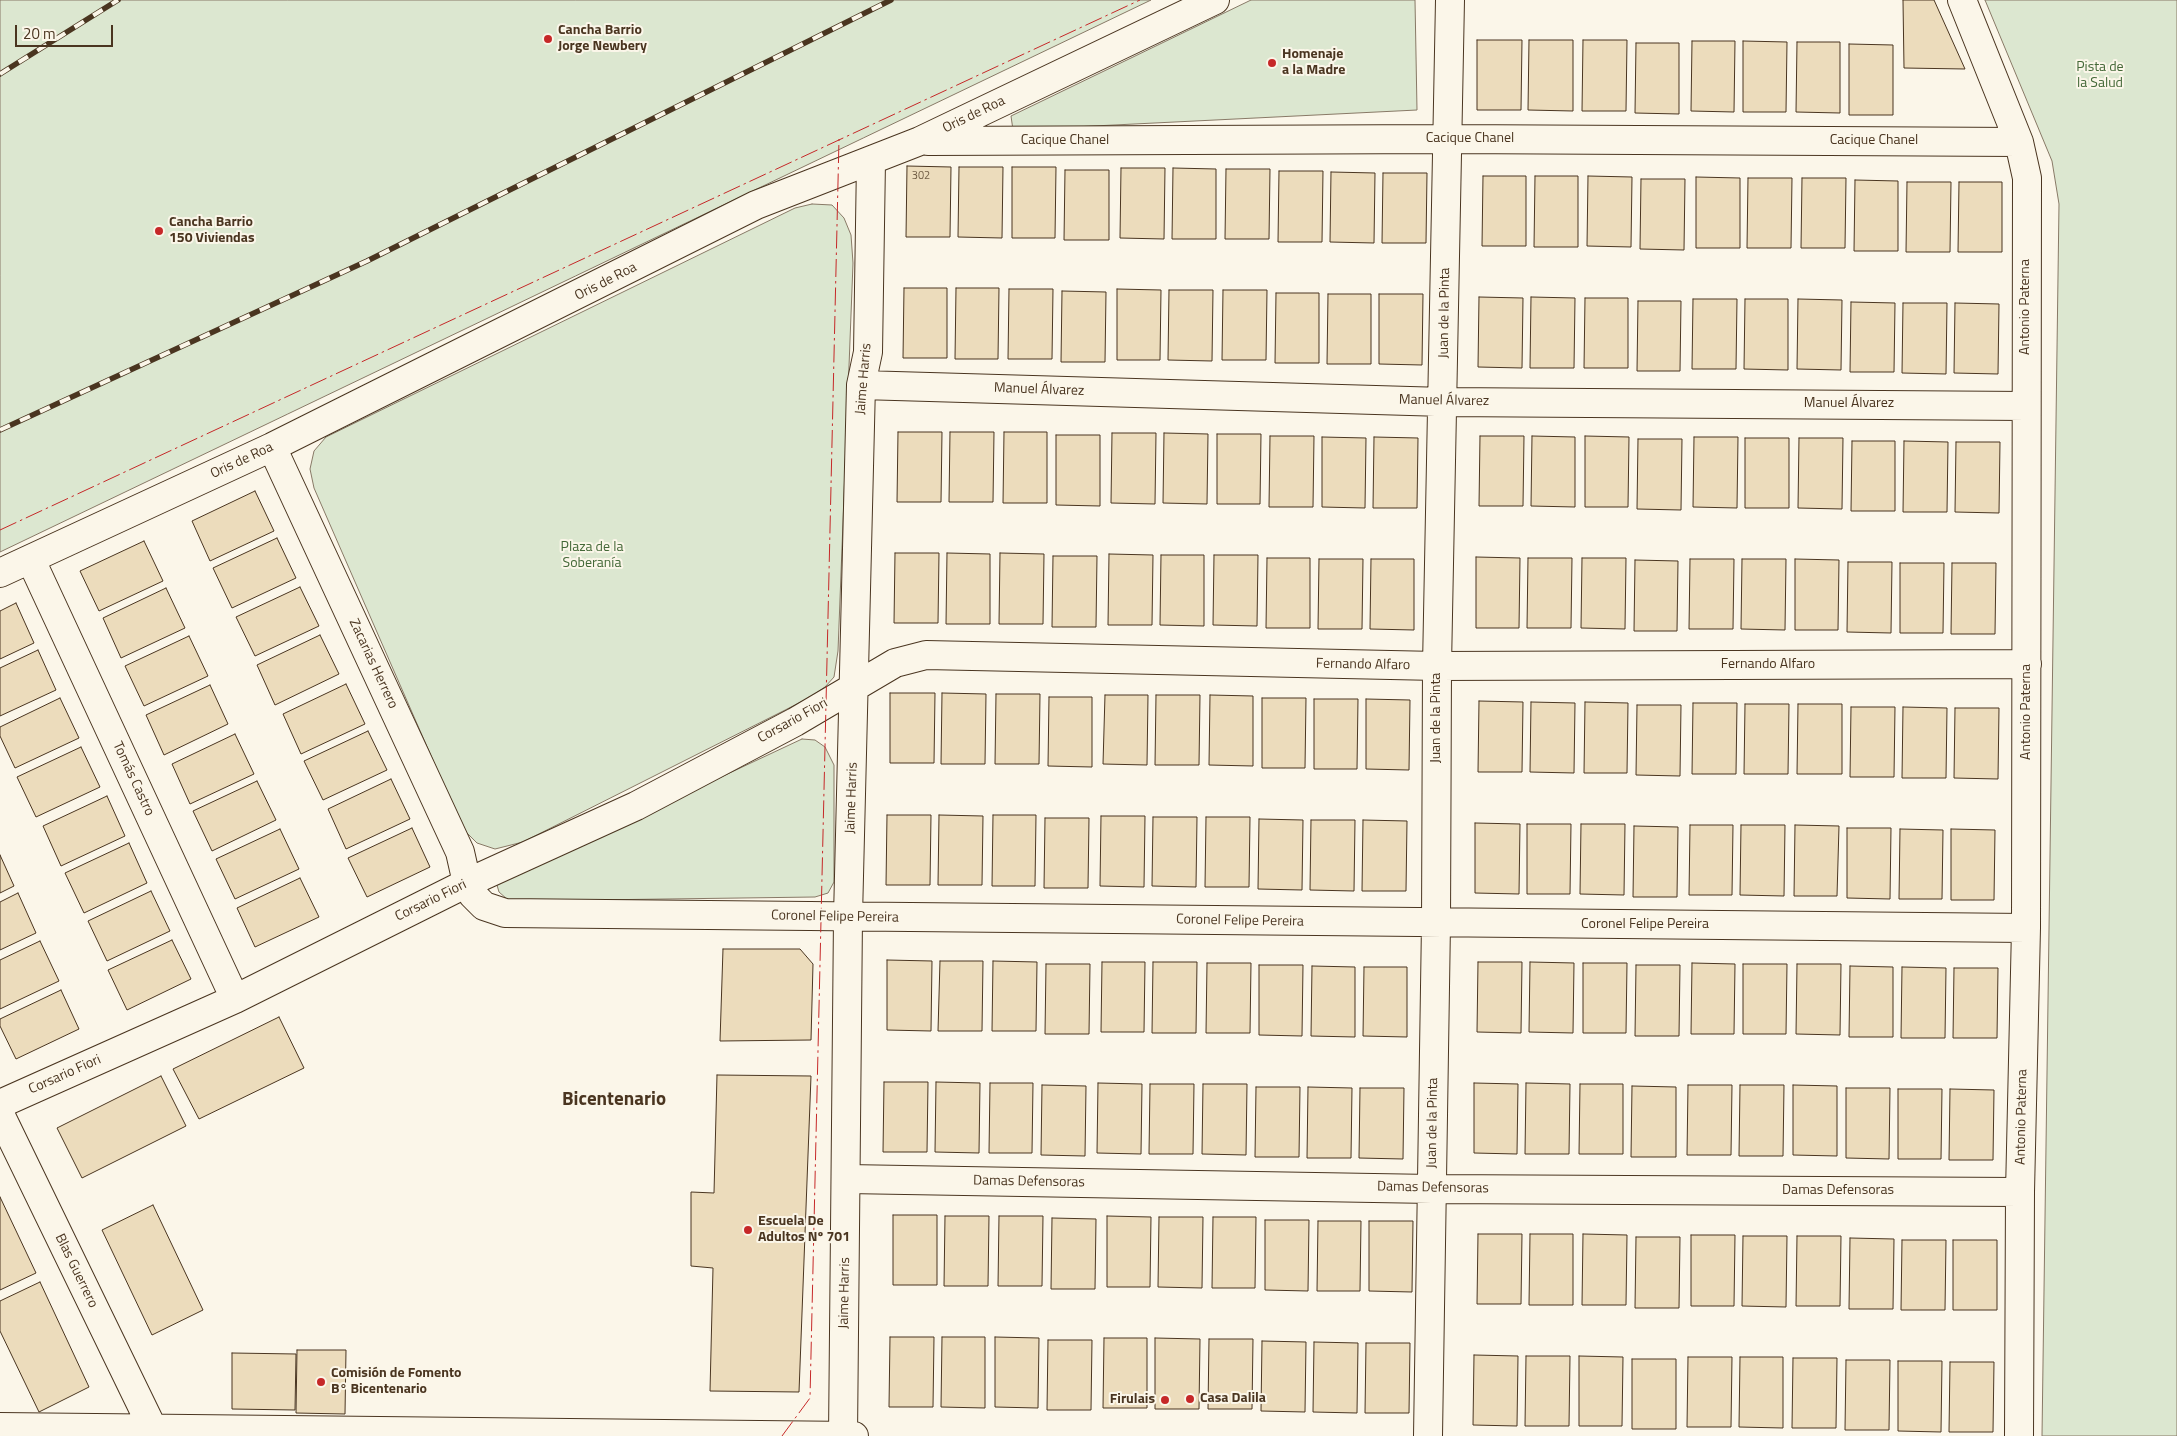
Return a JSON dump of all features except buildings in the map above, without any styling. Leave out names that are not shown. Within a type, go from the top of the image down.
[{"type":"street","name":"Oris de Roa","points":[[0,574],[272,447],[756,206],[824,177],[871,161],[920,141],[1215,0]]},
{"type":"street","name":"Juan de la Pinta","points":[[1428,1436],[1436,923],[1437,666],[1444,402],[1450,0]]},
{"type":"street","name":"Antonio Paterna","points":[[1962,0],[2019,142],[2027,178],[2026,928],[2020,1192],[2019,1436]]},
{"type":"street","name":"Cacique Chanel","points":[[920,141],[1448,139],[2019,142]]},
{"type":"street","name":"Jaime Harris","points":[[843,1436],[848,917],[861,384],[868,352],[871,161]]},
{"type":"street","name":"Manuel Álvarez","points":[[861,384],[1444,402],[2026,406]]},
{"type":"street","name":"Zacarias Herrero","points":[[272,447],[460,852],[467,883]]},
{"type":"street","name":"Tomás Castro","points":[[31,560],[235,999]]},
{"type":"street","name":"Fernando Alfaro","points":[[855,686],[895,663],[926,655],[1437,666],[2027,664]]},
{"type":"street","name":"Corsario Fiori","points":[[0,1104],[235,999],[467,883],[636,806],[795,722],[855,686]]},
{"type":"street","name":"Coronel Felipe Pereira","points":[[467,883],[473,895],[484,906],[505,913],[2026,928]]},
{"type":"street","name":"Blas Guerrero","points":[[0,1114],[153,1429]]},
{"type":"street","name":"Damas Defensoras","points":[[846,1178],[1432,1189],[2020,1192]]},
{"type":"street","points":[[0,1427],[116,1432],[153,1429],[228,1433],[750,1434],[854,1436]]},
{"type":"green space","points":[[0,0],[1151,0],[0,552]]},
{"type":"green space","points":[[1251,0],[1415,0],[1417,110],[1013,130],[1011,116]]},
{"type":"green space","name":"Pista de la Salud","points":[[1985,0],[2177,0],[2177,1436],[2042,1436],[2059,204],[2052,161]]},
{"type":"green space","name":"Plaza de la Soberanía","points":[[812,204],[832,205],[844,218],[851,235],[853,263],[838,651],[834,677],[825,687],[809,698],[523,842],[495,849],[477,843],[463,829],[314,488],[310,469],[314,451],[326,437],[795,208]]},
{"type":"green space","points":[[802,739],[815,740],[825,747],[834,765],[834,882],[828,893],[815,897],[517,901],[507,899],[499,892],[497,885],[499,881]]},
{"type":"railway","points":[[0,74],[118,0]]},
{"type":"railway","points":[[0,430],[367,261],[891,0]]},
{"type":"power","points":[[0,530],[1140,0]]},
{"type":"power","points":[[782,1436],[810,1398],[839,139]]},
{"type":"place","name":"Cancha Barrio Jorge Newbery","points":[[548,39]]},
{"type":"place","name":"Homenaje a la Madre","points":[[1272,63]]},
{"type":"place","name":"Cancha Barrio 150 Viviendas","points":[[159,231]]},
{"type":"place","name":"Escuela De Adultos Nº 701","points":[[748,1230]]},
{"type":"place","name":"Comisión de Fomento B° Bicentenario","points":[[321,1382]]},
{"type":"place","name":"Casa Dalila","points":[[1190,1399]]},
{"type":"place","name":"Firulais","points":[[1165,1400]]},
{"type":"district","name":"Bicentenario","points":[[614,1100]]}]
